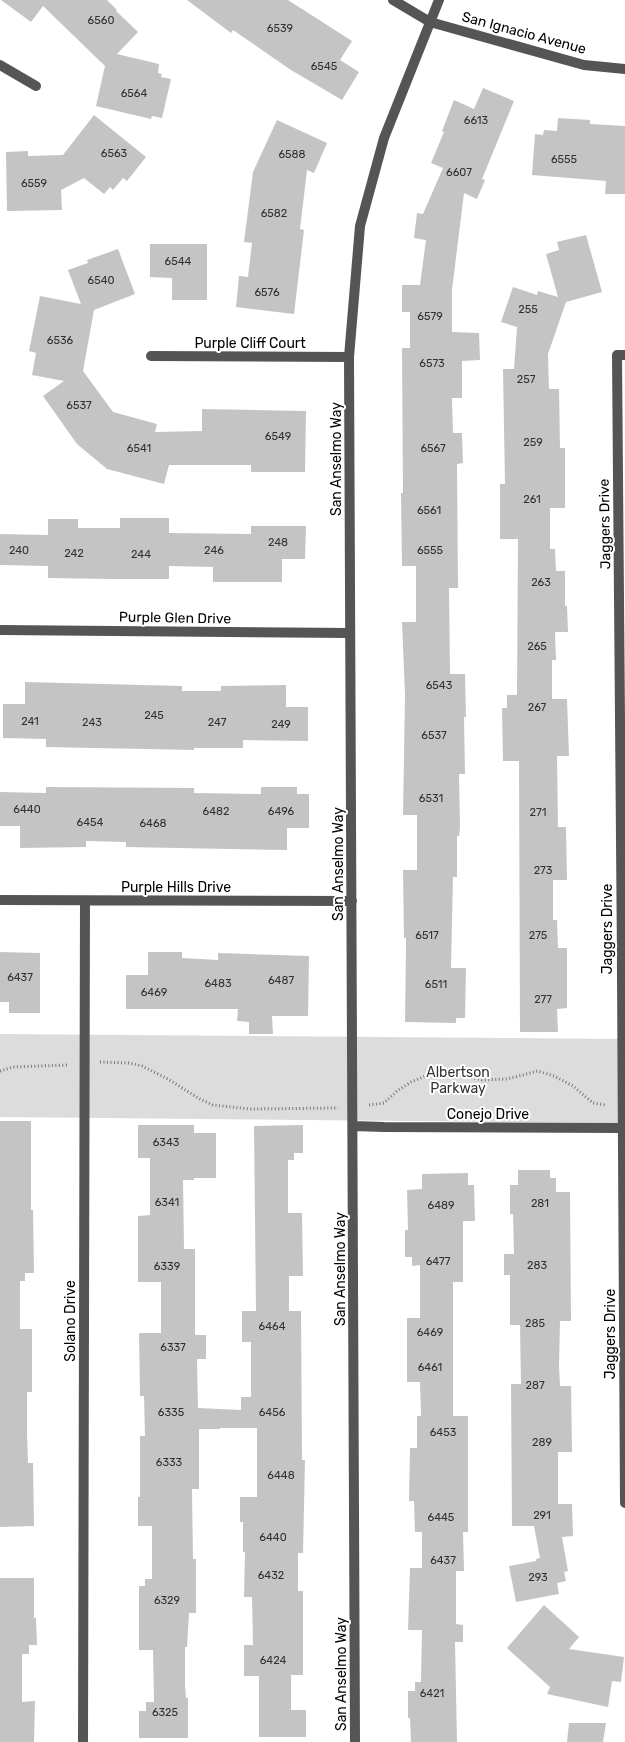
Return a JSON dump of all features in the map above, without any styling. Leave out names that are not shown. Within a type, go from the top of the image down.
[{"type":"street","name":"San Ignacio Avenue","points":[[393,0],[430,22],[584,65],[625,70]]},
{"type":"street","name":"San Anselmo Way","points":[[355,1742],[354,1107],[349,357],[360,226],[384,138],[439,0]]},
{"type":"street","points":[[0,66],[36,86]]},
{"type":"street","name":"Jaggers Drive","points":[[621,355],[623,640],[622,1128],[625,1503]]},
{"type":"street","name":"Purple Cliff Court","points":[[151,356],[349,357]]},
{"type":"street","name":"Purple Glen Drive","points":[[0,630],[350,633]]},
{"type":"street","name":"Purple Hills Drive","points":[[0,900],[352,901]]},
{"type":"street","name":"Solano Drive","points":[[83,1742],[85,900]]},
{"type":"street","name":"Conejo Drive","points":[[354,1126],[622,1128]]},
{"type":"path","points":[[0,1071],[13,1067],[55,1066],[112,1061],[128,1063],[142,1066],[168,1078],[212,1105],[250,1109],[324,1109],[384,1103],[404,1086],[433,1072],[449,1072],[482,1080],[507,1078],[538,1071],[554,1076],[573,1086],[593,1103],[622,1108]]},
{"type":"green space","name":"Albertson Parkway","points":[[0,1034],[625,1039],[625,1123],[0,1117]]},
{"type":"building","points":[[1,0],[107,0],[138,32],[117,54],[159,64],[158,73],[162,74],[161,77],[171,79],[162,118],[152,116],[151,119],[96,106],[105,66],[43,6],[31,22]]},
{"type":"building","points":[[187,0],[288,0],[352,41],[340,60],[359,72],[342,100],[291,70],[233,30],[231,33]]},
{"type":"building","points":[[483,88],[514,101],[482,179],[485,180],[477,199],[464,193],[452,290],[452,332],[479,333],[480,360],[462,361],[462,398],[452,398],[453,433],[462,433],[463,463],[457,464],[458,588],[449,588],[450,674],[465,674],[466,717],[464,717],[465,774],[459,774],[460,827],[459,836],[457,836],[457,877],[453,877],[451,968],[466,968],[465,1018],[456,1018],[456,1023],[405,1022],[406,938],[404,938],[403,870],[417,870],[417,815],[403,815],[405,695],[402,622],[416,622],[416,566],[402,566],[402,348],[410,348],[410,312],[402,312],[402,285],[420,285],[426,240],[414,238],[417,213],[423,214],[443,168],[431,163],[444,132],[442,131],[454,100],[474,109]]},
{"type":"building","points":[[94,115],[146,157],[127,181],[123,178],[113,190],[110,187],[104,194],[84,178],[61,190],[62,210],[7,211],[6,152],[28,151],[28,156],[63,155]]},
{"type":"building","points":[[558,118],[590,120],[590,124],[625,126],[625,194],[605,194],[606,181],[532,175],[535,134],[543,135],[544,130],[557,131]]},
{"type":"building","points":[[277,120],[327,143],[314,173],[307,170],[300,229],[304,230],[294,314],[236,307],[239,276],[248,277],[252,243],[244,242],[253,172]]},
{"type":"building","points":[[586,235],[602,292],[566,302],[548,354],[549,389],[559,389],[560,448],[565,448],[565,508],[550,508],[550,549],[555,549],[556,571],[565,571],[565,606],[567,606],[568,632],[555,632],[556,660],[552,660],[552,699],[567,699],[569,756],[557,756],[558,827],[566,827],[567,880],[553,880],[553,920],[557,920],[558,948],[567,948],[567,1008],[557,1009],[558,1032],[520,1032],[519,761],[503,761],[502,708],[507,708],[507,695],[517,695],[518,539],[500,539],[500,484],[505,484],[503,369],[514,369],[517,327],[501,322],[513,287],[537,295],[538,291],[558,297],[546,254],[559,250],[557,242]]},
{"type":"building","points":[[150,244],[207,244],[207,300],[172,300],[172,278],[150,277]]},
{"type":"building","points":[[118,249],[135,294],[94,310],[83,371],[113,412],[157,424],[155,432],[202,431],[202,409],[306,411],[305,472],[251,472],[251,465],[169,465],[164,484],[107,469],[77,444],[43,396],[64,381],[32,375],[36,353],[29,351],[40,296],[81,304],[68,270],[88,263],[87,260]]},
{"type":"building","points":[[120,518],[169,518],[169,533],[251,534],[251,526],[306,526],[305,559],[282,559],[282,582],[213,582],[213,567],[169,566],[169,579],[113,579],[48,578],[48,566],[0,565],[0,534],[48,535],[48,519],[78,519],[78,528],[120,528]]},
{"type":"building","points":[[25,682],[182,686],[182,691],[221,691],[221,686],[286,685],[286,707],[308,707],[308,741],[243,740],[243,748],[194,748],[194,750],[46,747],[46,739],[3,738],[3,704],[25,704]]},
{"type":"building","points":[[46,787],[194,788],[194,793],[261,794],[261,787],[297,787],[297,794],[309,794],[309,828],[287,828],[287,850],[126,847],[126,842],[86,841],[86,847],[20,848],[20,826],[0,826],[0,792],[46,793]]},
{"type":"building","points":[[0,952],[40,953],[40,1013],[9,1013],[9,1002],[0,1002]]},
{"type":"building","points":[[148,952],[182,952],[182,958],[218,960],[218,953],[309,956],[308,1016],[272,1016],[273,1034],[249,1034],[249,1022],[237,1021],[238,1009],[126,1009],[126,975],[148,975]]},
{"type":"building","points":[[0,1121],[31,1121],[31,1210],[33,1210],[34,1273],[25,1273],[25,1281],[20,1281],[20,1329],[32,1329],[32,1392],[27,1392],[27,1432],[28,1463],[33,1463],[34,1526],[0,1527]]},
{"type":"building","points":[[138,1125],[194,1125],[194,1133],[216,1133],[216,1178],[183,1180],[184,1249],[195,1249],[195,1335],[206,1335],[206,1359],[197,1359],[198,1408],[241,1410],[241,1397],[251,1397],[251,1342],[242,1342],[242,1311],[256,1311],[254,1126],[303,1125],[303,1153],[294,1153],[294,1160],[288,1160],[288,1213],[302,1213],[303,1276],[289,1276],[289,1311],[301,1311],[302,1460],[305,1460],[303,1553],[298,1553],[298,1591],[303,1591],[303,1675],[291,1675],[291,1710],[306,1710],[306,1737],[259,1737],[259,1676],[244,1676],[244,1645],[253,1645],[252,1597],[244,1597],[245,1552],[243,1552],[243,1522],[240,1522],[240,1497],[257,1497],[257,1428],[220,1428],[199,1429],[199,1489],[192,1489],[193,1559],[196,1559],[196,1613],[189,1613],[187,1647],[185,1647],[188,1738],[139,1738],[139,1711],[146,1711],[146,1702],[154,1702],[153,1650],[139,1650],[139,1586],[145,1586],[145,1579],[152,1579],[152,1526],[138,1526],[140,1436],[145,1436],[144,1396],[140,1396],[139,1333],[161,1333],[161,1282],[138,1282],[138,1216],[150,1215],[150,1158],[138,1158]]},
{"type":"building","points":[[518,1170],[550,1170],[550,1178],[556,1178],[556,1192],[570,1192],[571,1321],[560,1321],[559,1366],[560,1386],[571,1386],[572,1452],[558,1452],[558,1504],[572,1504],[573,1536],[562,1537],[568,1571],[564,1572],[566,1581],[557,1583],[559,1594],[516,1602],[509,1566],[536,1561],[536,1559],[540,1558],[534,1526],[512,1526],[511,1384],[521,1384],[520,1325],[510,1325],[510,1275],[504,1275],[504,1254],[514,1254],[513,1214],[510,1214],[510,1185],[518,1185]]},
{"type":"building","points":[[468,1173],[468,1185],[474,1185],[475,1221],[463,1221],[463,1282],[453,1282],[453,1416],[468,1416],[468,1532],[463,1532],[464,1571],[456,1571],[456,1624],[463,1625],[463,1642],[455,1642],[457,1742],[411,1742],[410,1718],[408,1718],[408,1691],[415,1691],[415,1682],[421,1682],[422,1630],[408,1630],[410,1568],[422,1568],[422,1532],[415,1532],[414,1501],[409,1501],[410,1448],[417,1448],[417,1416],[421,1416],[420,1382],[407,1382],[407,1318],[420,1318],[420,1265],[412,1266],[412,1257],[405,1257],[405,1230],[408,1230],[407,1190],[422,1189],[422,1174]]},
{"type":"building","points":[[0,1578],[34,1578],[34,1618],[36,1618],[37,1645],[29,1645],[29,1654],[22,1654],[22,1702],[35,1701],[34,1742],[0,1742]]},
{"type":"building","points":[[544,1605],[579,1637],[569,1649],[624,1657],[621,1682],[612,1681],[608,1707],[547,1694],[550,1687],[507,1648]]},
{"type":"building","points":[[569,1723],[606,1723],[603,1742],[567,1742]]}]
